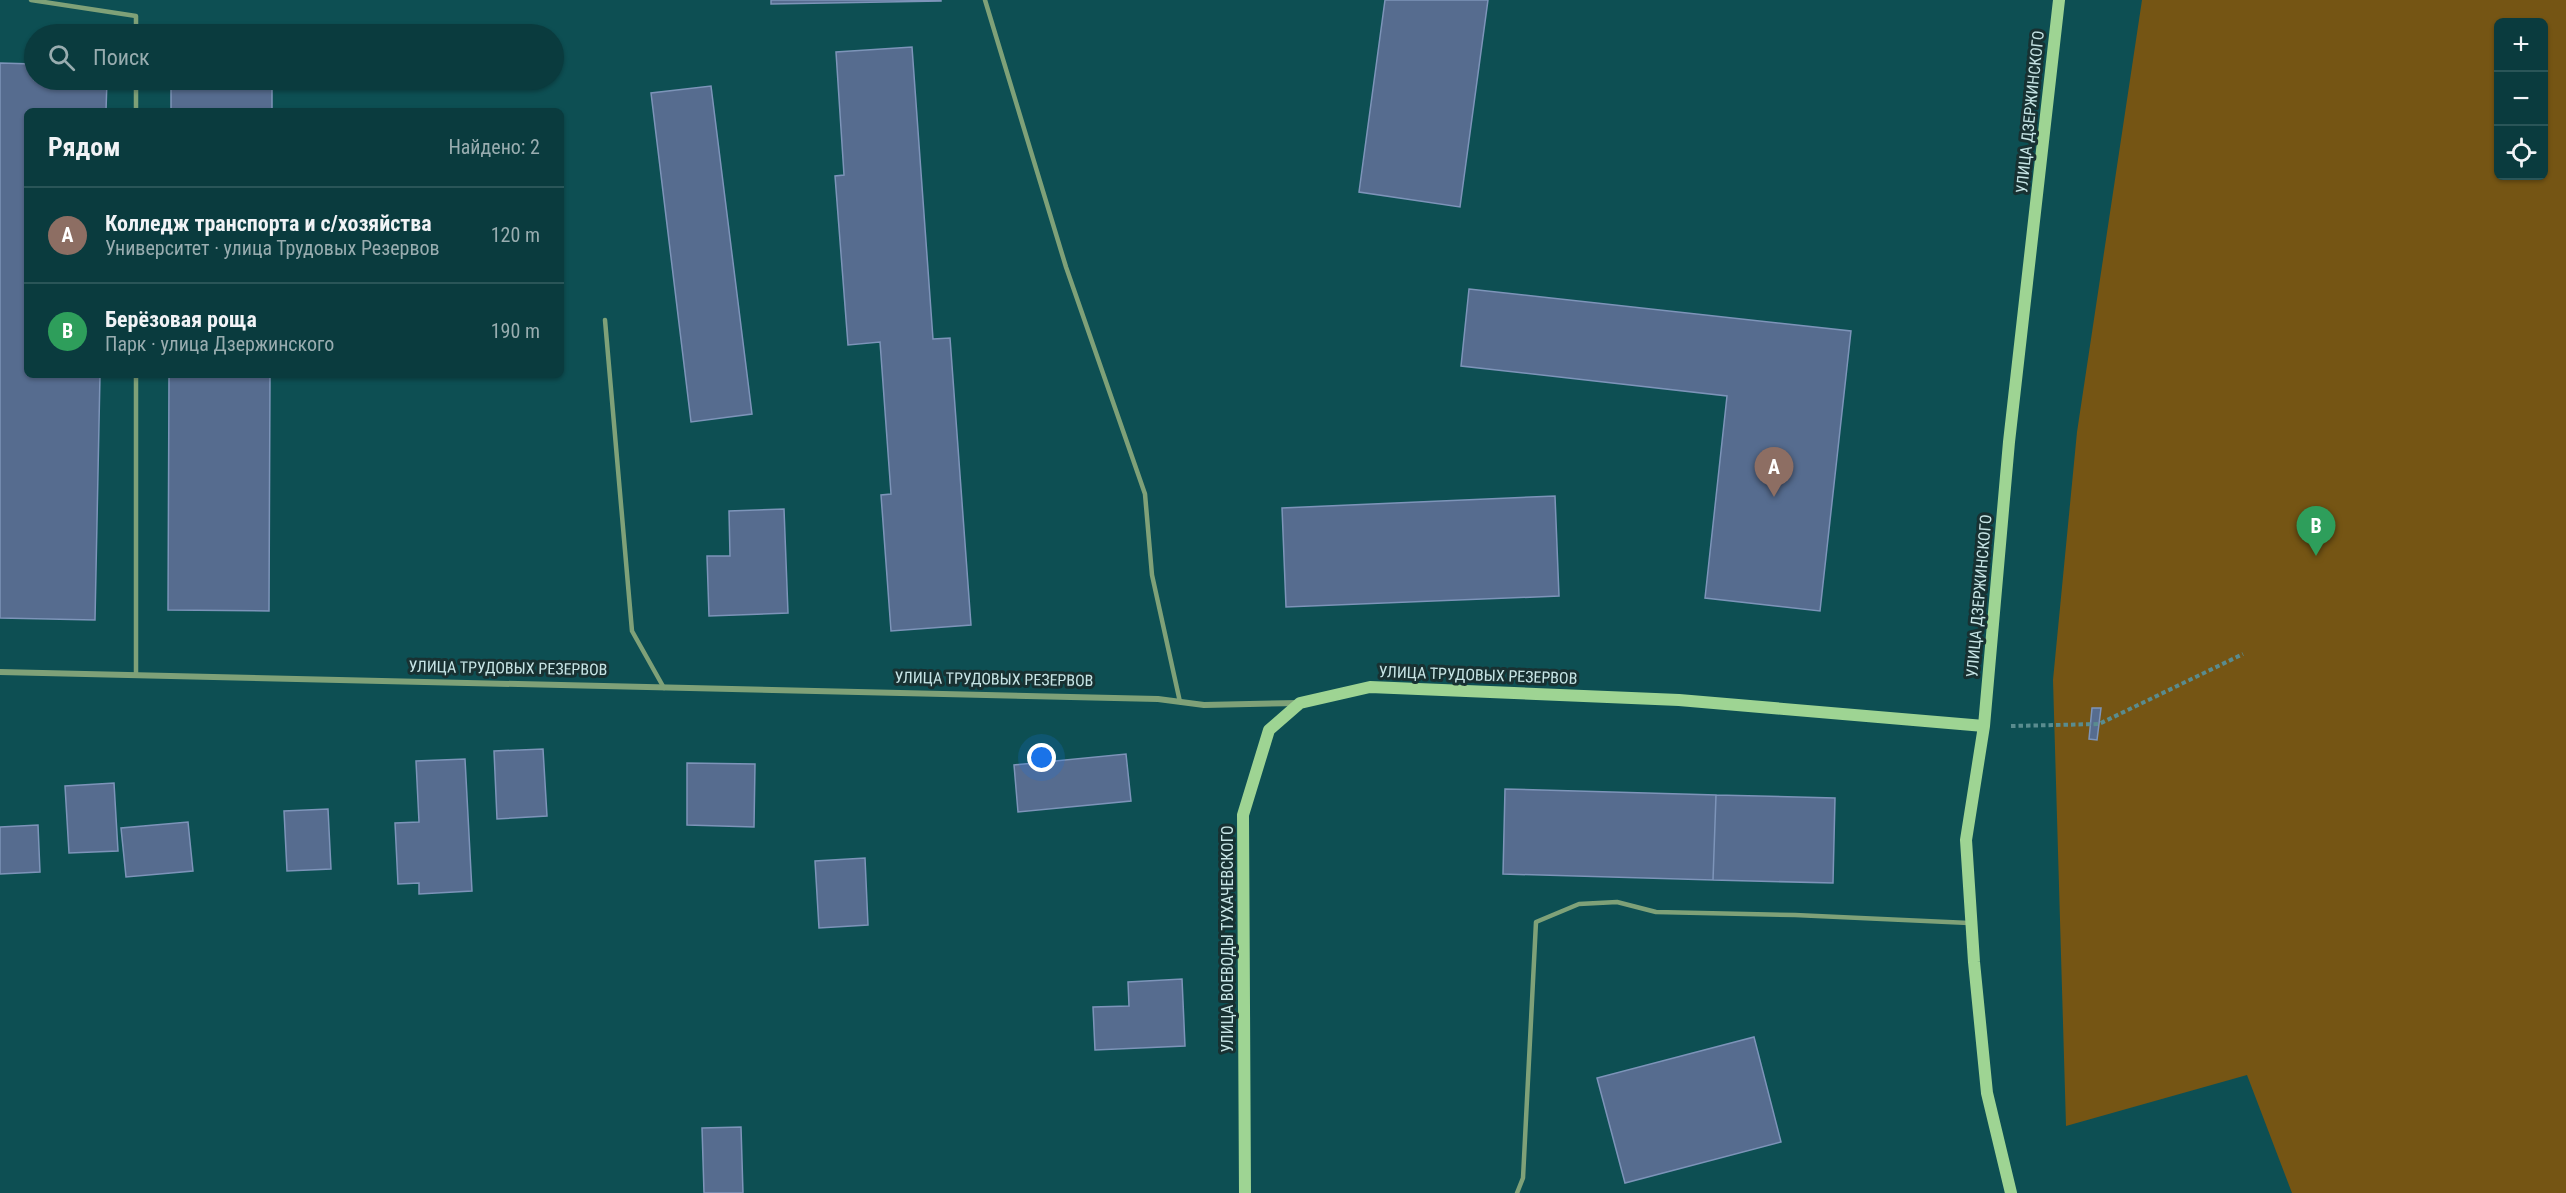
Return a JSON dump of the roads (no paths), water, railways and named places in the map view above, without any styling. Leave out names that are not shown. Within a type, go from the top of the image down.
[{"type":"main road","name":"УЛИЦА ДЗЕРЖИНСКОГО","points":[[2011,1193],[1987,1093],[1966,840],[1984,726],[2009,442],[2059,0]]},
{"type":"main road","name":"УЛИЦА ТРУДОВЫХ РЕЗЕРВОВ","points":[[1300,703],[1370,687],[1679,700],[1984,726]]},
{"type":"main road","name":"УЛИЦА ВОЕВОДЫ ТУХАЧЕВСКОГО","points":[[1245,1193],[1243,815],[1269,730],[1300,703]]},
{"type":"street","name":"УЛИЦА ТРУДОВЫХ РЕЗЕРВОВ","points":[[0,672],[1158,699],[1204,705],[1300,703]]},
{"type":"lane","points":[[31,0],[136,16],[136,24]]},
{"type":"lane","points":[[985,0],[1066,267],[1145,494],[1152,575],[1180,702]]},
{"type":"lane","points":[[136,90],[136,108]]},
{"type":"lane","points":[[605,320],[632,631],[663,688]]},
{"type":"lane","points":[[136,378],[136,675]]},
{"type":"lane","points":[[1517,1193],[1523,1178],[1536,922],[1580,904],[1617,902],[1656,912],[1796,915],[1972,923]]},
{"type":"place","name":"Колледж транспорта и с/хозяйства","points":[[1774,497]]},
{"type":"place","name":"Берёзовая роща","points":[[2316,556]]}]
